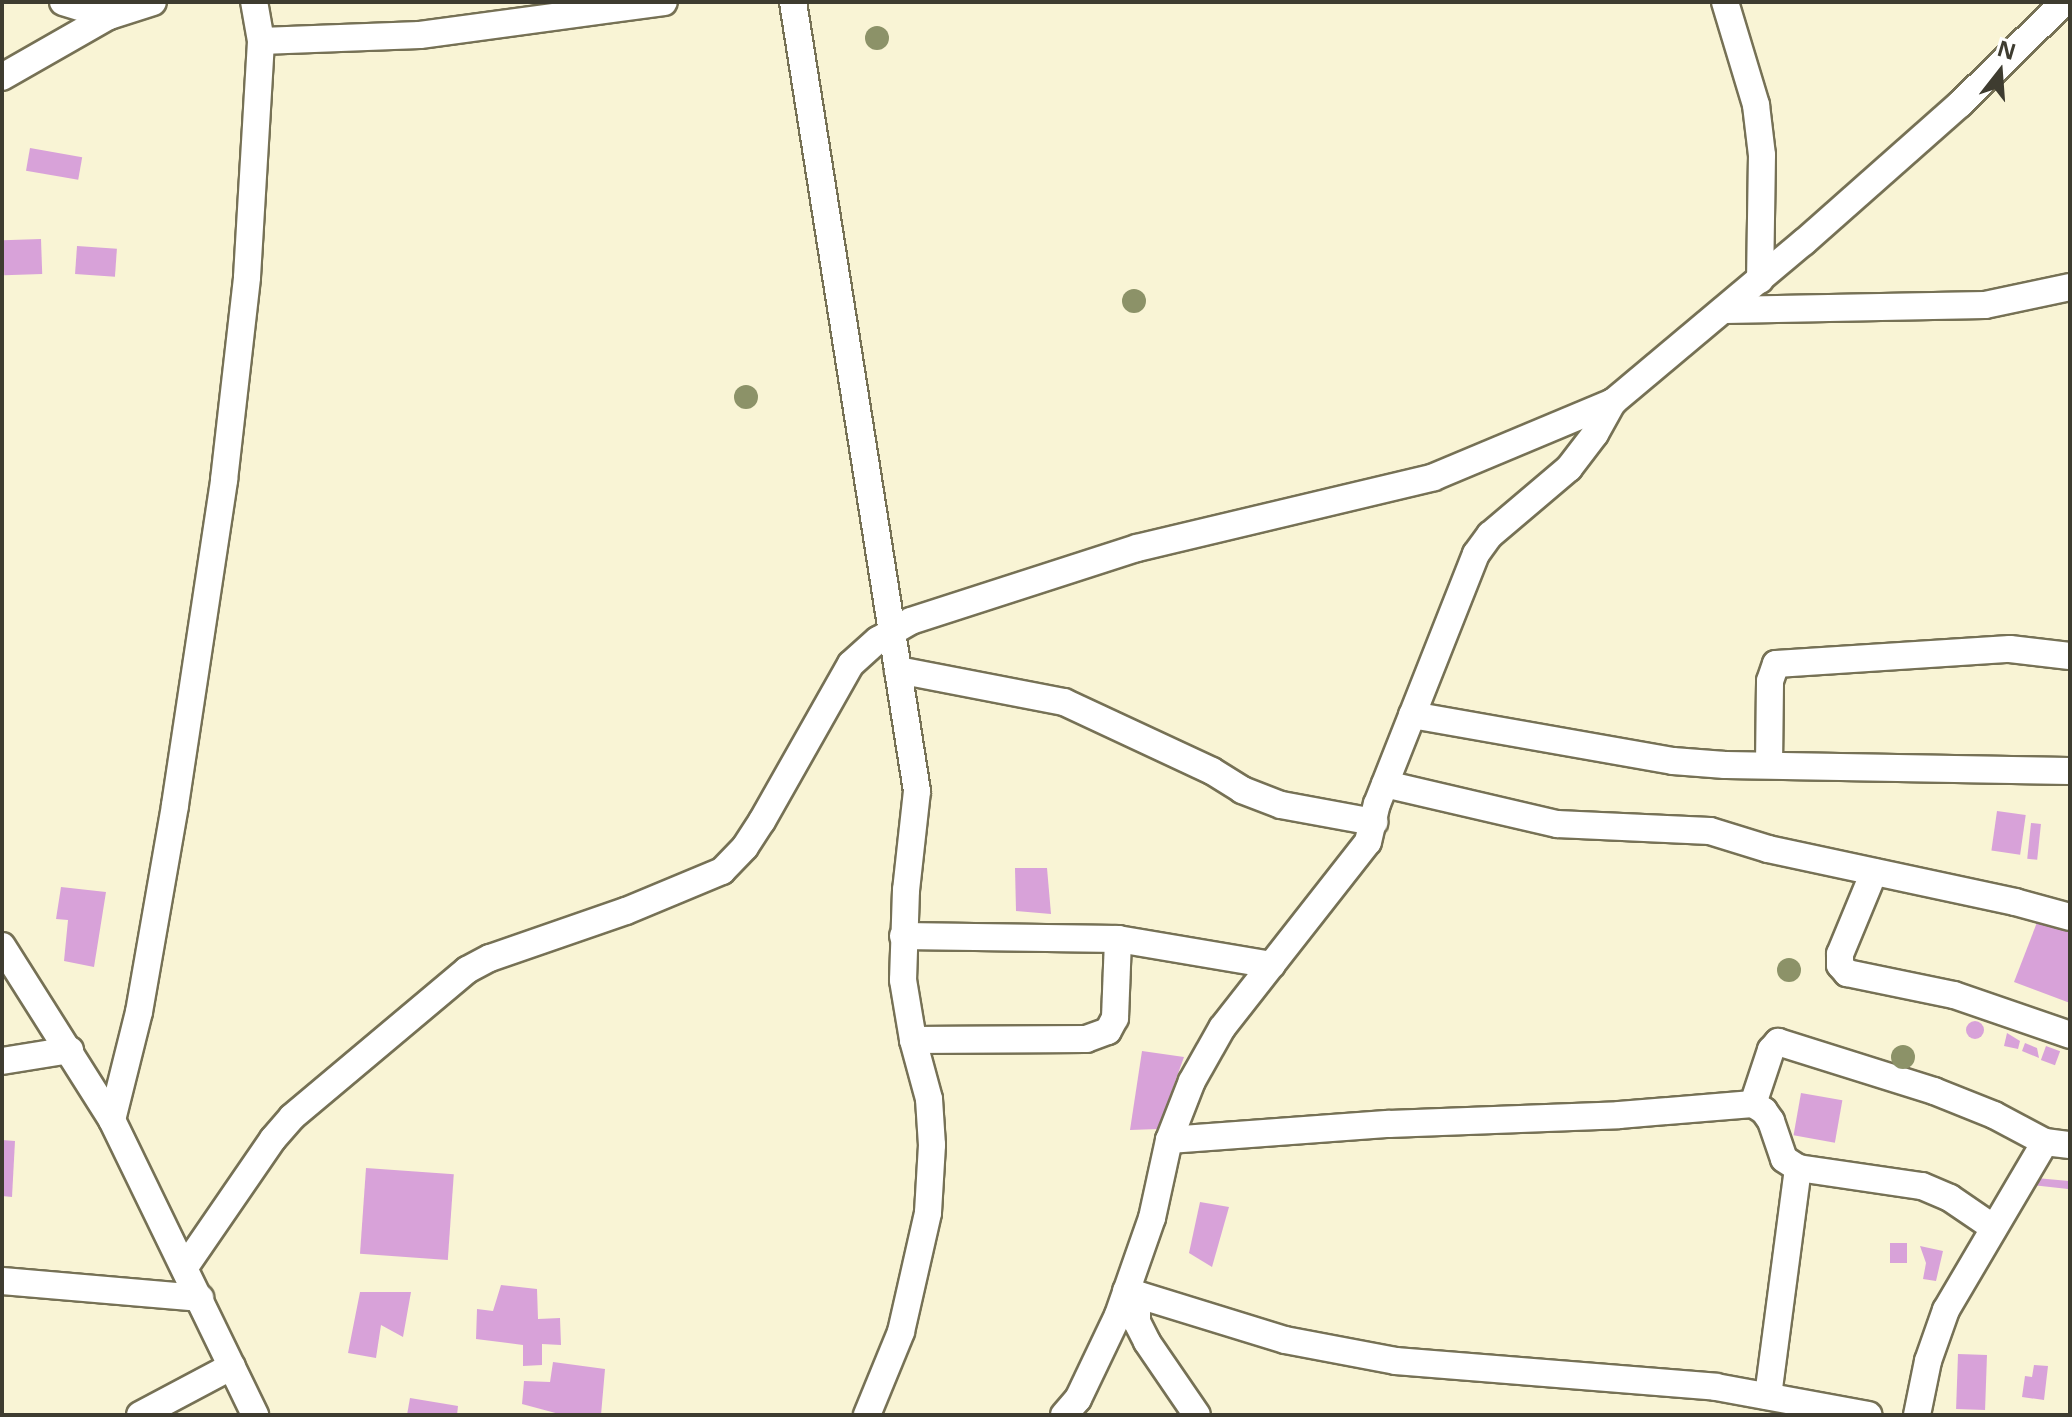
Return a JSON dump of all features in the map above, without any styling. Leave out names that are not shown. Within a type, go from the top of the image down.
[{"type":"street","points":[[63,2],[109,16]]},
{"type":"street","points":[[2,77],[109,16],[153,2]]},
{"type":"street","points":[[112,1120],[139,1012],[175,805],[224,480],[247,277],[261,41],[254,2]]},
{"type":"street","points":[[261,41],[420,35],[664,2]]},
{"type":"street","points":[[793,2],[917,791],[903,936],[903,980],[913,1040],[929,1099],[932,1145],[928,1213],[901,1332],[867,1415]]},
{"type":"street","points":[[1725,2],[1756,105],[1762,155],[1760,280]]},
{"type":"street","points":[[185,1267],[273,1139],[292,1117],[467,970],[490,958],[626,911],[722,871],[745,847],[762,821],[851,664],[890,633],[911,621],[1137,548],[1434,477],[1613,402],[1760,280],[1960,104],[2064,2]]},
{"type":"street","points":[[1725,310],[1806,311],[1985,305],[2070,287]]},
{"type":"street","points":[[1064,1415],[1078,1399],[1132,1292],[1169,1140],[1192,1081],[1222,1028],[1368,842],[1385,784],[1476,554],[1490,535],[1569,468],[1595,434],[1613,402]]},
{"type":"street","points":[[1769,765],[1770,681],[1776,664],[2010,649],[2070,656]]},
{"type":"street","points":[[898,670],[1064,702],[1212,771],[1242,790],[1281,805],[1374,822]]},
{"type":"street","points":[[1412,715],[1673,761],[2070,771]]},
{"type":"street","points":[[1385,784],[1557,824],[1710,831],[1768,849],[2070,917]]},
{"type":"street","points":[[1874,872],[1840,954],[1840,965],[1847,973],[1954,995],[2070,1035]]},
{"type":"street","points":[[903,936],[1118,939],[1272,965]]},
{"type":"street","points":[[913,1040],[1086,1039],[1108,1031],[1115,1018],[1118,939]]},
{"type":"street","points":[[2,946],[112,1120],[255,1415]]},
{"type":"street","points":[[1753,1104],[1771,1050],[1778,1042],[1934,1091],[2057,1144],[1994,1228],[1946,1310],[1928,1361],[1917,1415]]},
{"type":"street","points":[[2,1061],[70,1050]]},
{"type":"street","points":[[1169,1140],[1753,1104],[1764,1111],[1771,1121],[1784,1159],[1798,1168],[1922,1186],[1950,1198],[1994,1228]]},
{"type":"street","points":[[1768,1396],[1798,1168]]},
{"type":"street","points":[[2,1281],[200,1298]]},
{"type":"street","points":[[1132,1292],[1285,1340],[1396,1361],[1716,1387],[1868,1415]]},
{"type":"street","points":[[1132,1292],[1137,1322],[1147,1342],[1197,1415]]},
{"type":"street","points":[[140,1415],[232,1366]]},
{"type":"building","points":[[30,148],[82,157],[78,180],[26,171]]},
{"type":"building","points":[[41,239],[42,274],[4,275],[3,240]]},
{"type":"building","points":[[77,246],[117,249],[115,277],[75,274]]},
{"type":"building","points":[[1997,811],[2026,815],[2020,855],[1991,851]]},
{"type":"building","points":[[2031,823],[2041,824],[2037,860],[2027,859]]},
{"type":"building","points":[[1015,868],[1047,868],[1051,914],[1016,911]]},
{"type":"building","points":[[61,887],[106,892],[94,967],[64,961],[68,920],[56,919]]},
{"type":"building","points":[[2046,899],[2070,908],[2070,1003],[2014,982]]},
{"type":"building","points":[[1975,1021],[1984,1030],[1975,1039],[1966,1030]]},
{"type":"building","points":[[2007,1033],[2020,1041],[2018,1049],[2004,1046]]},
{"type":"building","points":[[2025,1043],[2037,1048],[2039,1058],[2022,1051]]},
{"type":"building","points":[[2046,1046],[2060,1051],[2055,1065],[2041,1060]]},
{"type":"building","points":[[1142,1051],[1184,1057],[1158,1129],[1130,1130]]},
{"type":"building","points":[[1801,1093],[1842,1100],[1835,1143],[1794,1135]]},
{"type":"building","points":[[2,1140],[15,1141],[12,1197],[2,1196]]},
{"type":"building","points":[[366,1168],[454,1174],[448,1260],[360,1254]]},
{"type":"building","points":[[2036,1178],[2069,1181],[2068,1189],[2031,1185]]},
{"type":"building","points":[[1200,1202],[1229,1207],[1212,1267],[1189,1253]]},
{"type":"building","points":[[1890,1243],[1907,1243],[1907,1263],[1890,1263]]},
{"type":"building","points":[[1920,1246],[1943,1251],[1936,1281],[1923,1279],[1926,1263]]},
{"type":"building","points":[[501,1285],[537,1289],[538,1319],[560,1318],[561,1345],[542,1344],[542,1365],[523,1366],[523,1345],[476,1339],[477,1309],[493,1311]]},
{"type":"building","points":[[360,1292],[411,1292],[403,1337],[381,1325],[376,1358],[348,1353]]},
{"type":"building","points":[[1958,1354],[1987,1355],[1985,1410],[1956,1409]]},
{"type":"building","points":[[553,1362],[605,1369],[601,1415],[563,1415],[522,1404],[524,1381],[550,1382]]},
{"type":"building","points":[[2034,1365],[2048,1366],[2044,1400],[2022,1397],[2025,1376],[2032,1377]]},
{"type":"building","points":[[410,1398],[458,1406],[457,1415],[407,1415]]}]
